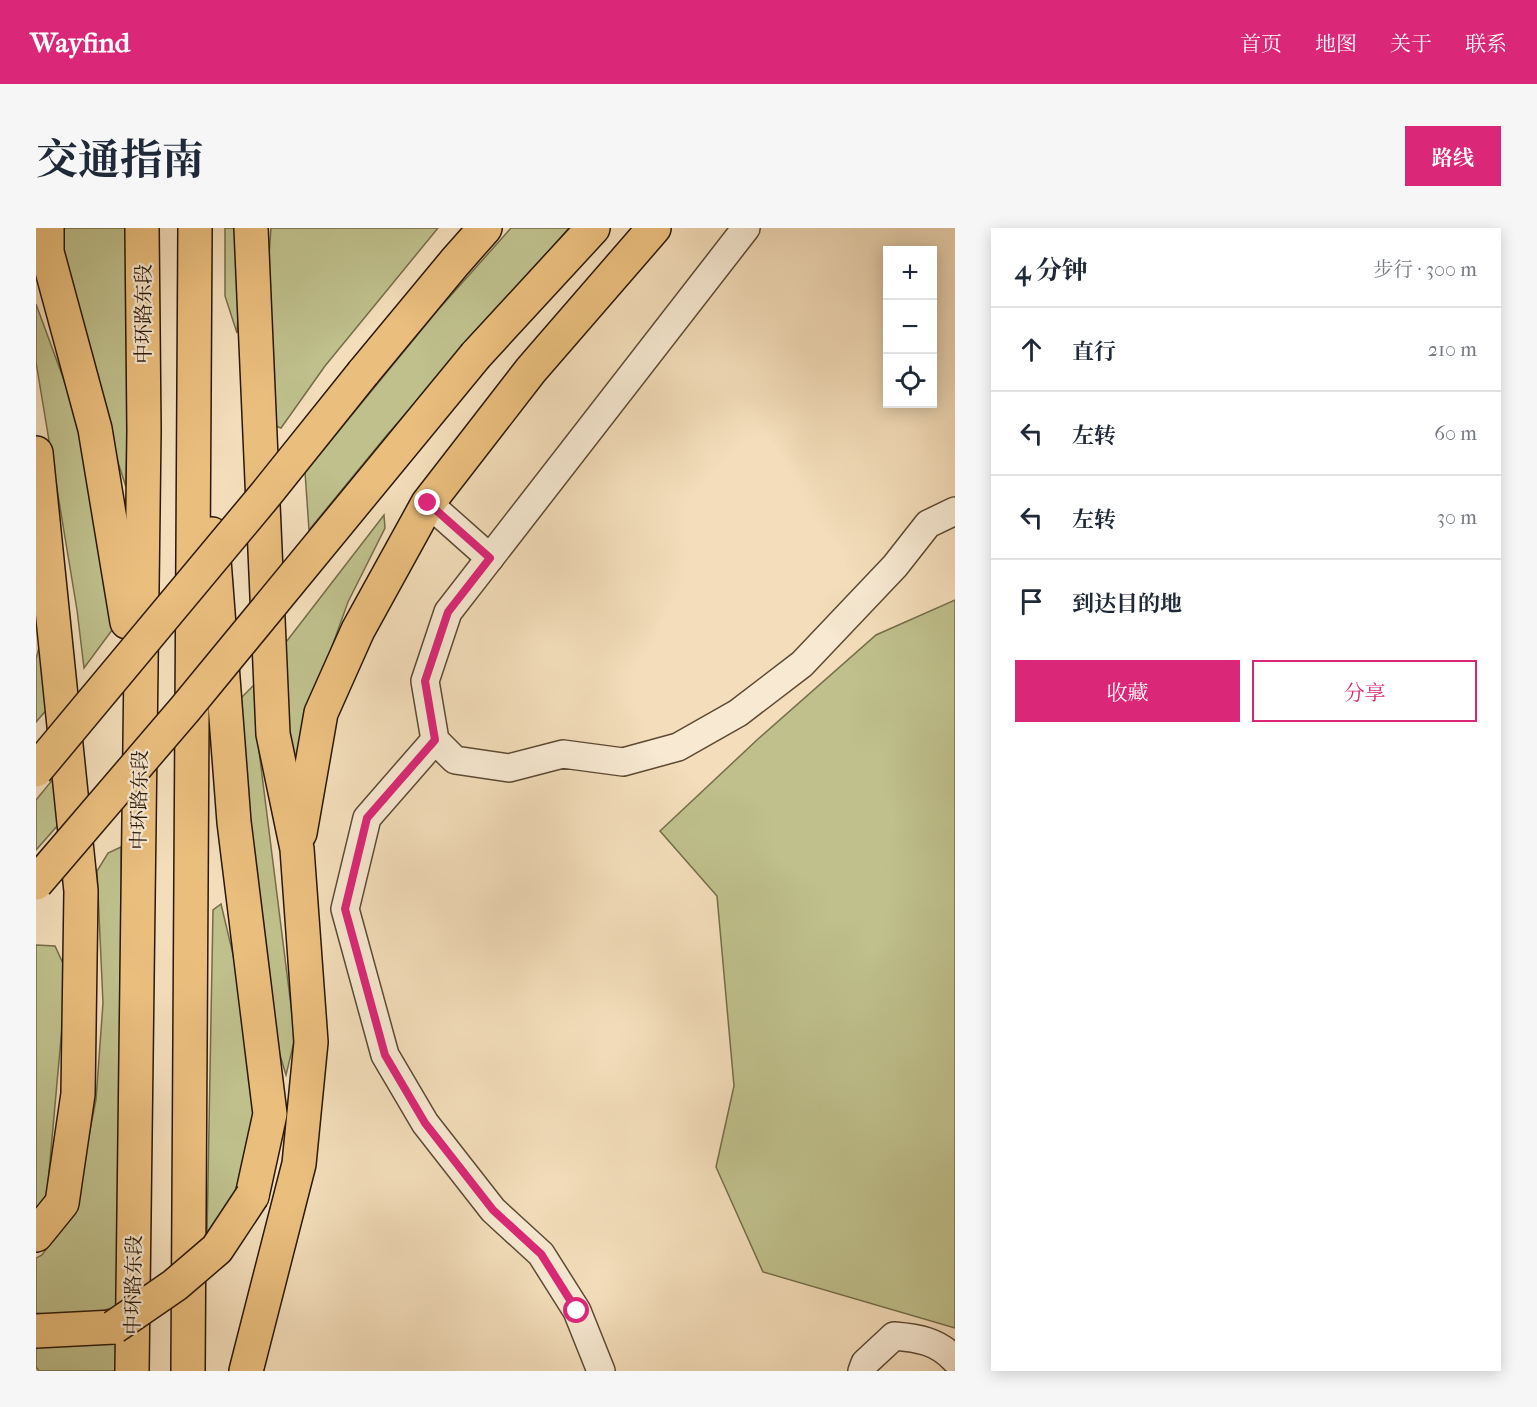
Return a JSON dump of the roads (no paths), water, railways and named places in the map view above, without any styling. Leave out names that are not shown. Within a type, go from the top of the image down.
[{"type":"highway","points":[[47,228],[47,252],[95,429],[117,567],[141,691]]},
{"type":"highway","name":"中环路东段","points":[[132,1371],[144,430],[142,228]]},
{"type":"highway","points":[[188,1371],[195,228]]},
{"type":"highway","points":[[246,1371],[299,1164],[311,1042],[297,849],[273,734],[250,233],[252,228]]},
{"type":"highway","points":[[455,262],[463,228]]},
{"type":"highway","points":[[36,770],[485,228]]},
{"type":"highway","points":[[36,883],[185,709],[476,355],[593,228]]},
{"type":"highway","points":[[297,849],[321,713],[358,630],[428,503],[531,370],[654,228]]},
{"type":"highway","points":[[36,1331],[114,1328],[175,1285],[217,1249],[252,1196],[270,1114],[234,822],[194,290]]},
{"type":"highway","points":[[36,1235],[62,1203],[78,1094],[81,891],[37,471]]},
{"type":"street","points":[[746,228],[448,612],[425,681],[441,747],[455,760],[509,768],[563,754],[623,762],[678,747],[738,713],[802,664],[895,566],[928,524],[955,511]]},
{"type":"street","points":[[428,503],[490,558]]},
{"type":"street","points":[[441,747],[367,818],[345,909],[385,1055],[425,1123],[493,1210],[541,1254],[577,1311],[601,1371]]},
{"type":"street","points":[[441,747],[382,824],[358,902],[393,1040],[444,1123],[500,1192],[549,1239],[585,1289],[617,1371]]},
{"type":"street","points":[[862,1371],[865,1363],[894,1336],[919,1338],[947,1351],[955,1360]]}]
